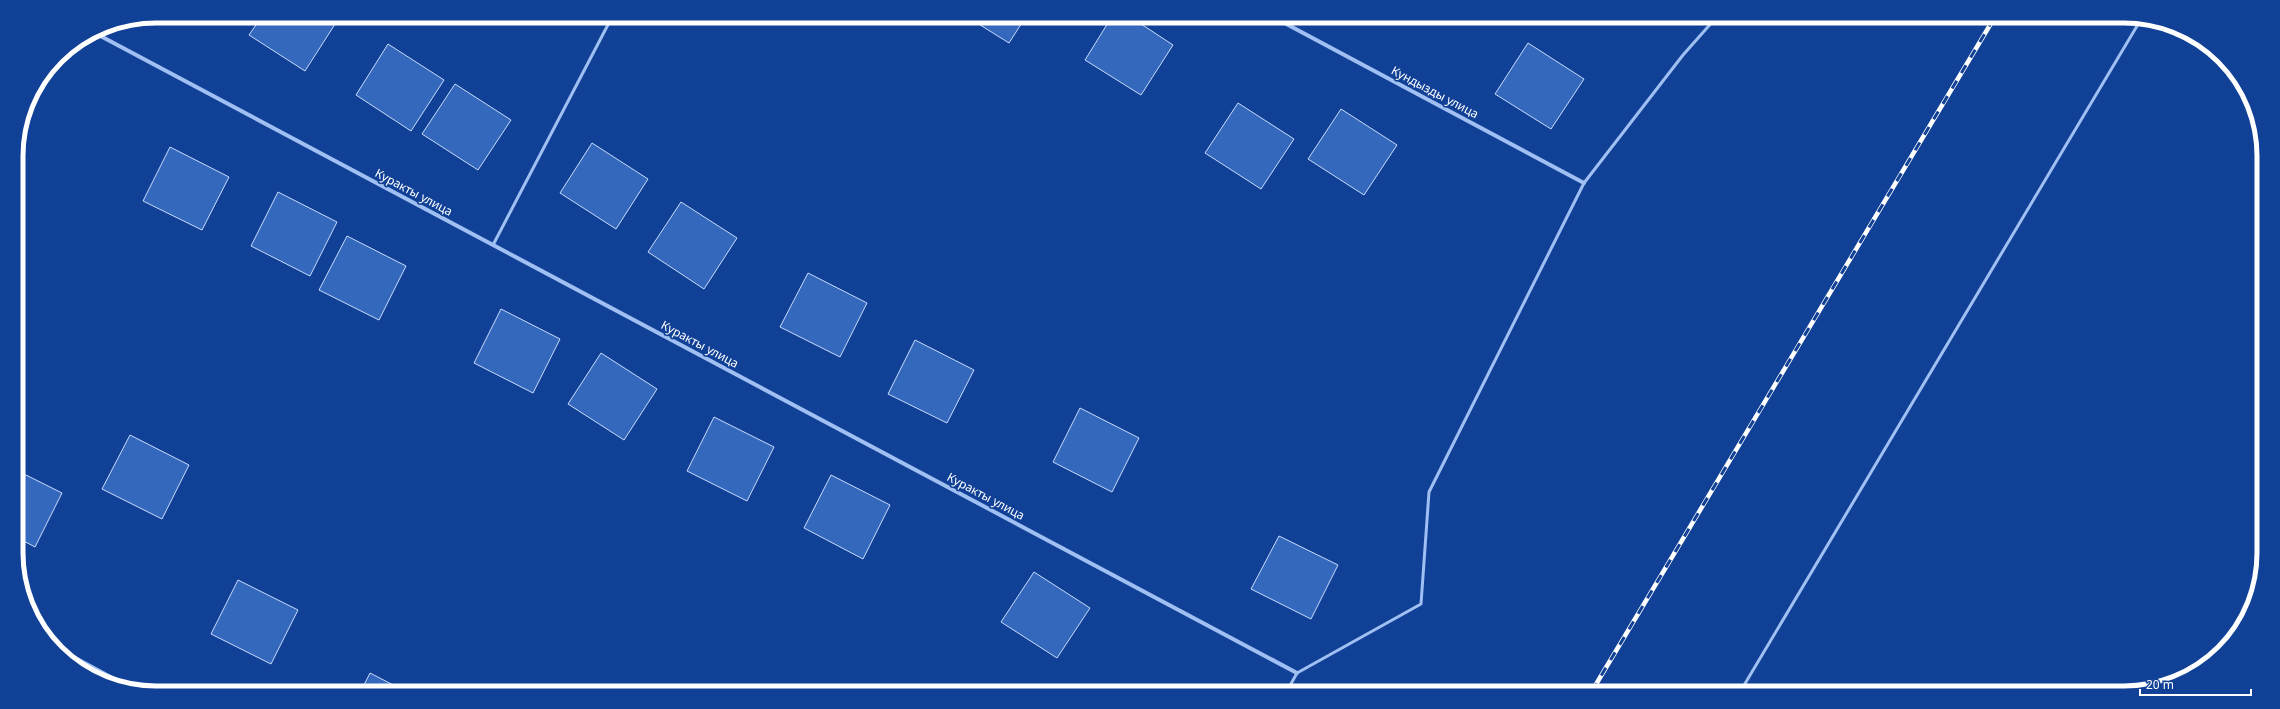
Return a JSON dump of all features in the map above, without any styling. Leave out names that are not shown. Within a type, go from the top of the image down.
[{"type":"street","name":"Кундызды улица","points":[[1284,23],[1584,183]]},
{"type":"street","name":"Куракты улица","points":[[100,35],[1297,673]]},
{"type":"street","points":[[73,657],[113,679]]},
{"type":"lane","points":[[493,245],[609,23]]},
{"type":"lane","points":[[1290,686],[1297,673],[1421,604],[1429,492],[1584,183],[1683,55],[1711,23]]},
{"type":"lane","points":[[1744,686],[2138,24]]},
{"type":"building","points":[[257,23],[336,23],[305,71],[249,35]]},
{"type":"building","points":[[977,23],[1022,23],[1009,43]]},
{"type":"building","points":[[1108,23],[1140,23],[1173,45],[1141,95],[1085,60]]},
{"type":"building","points":[[1528,43],[1584,79],[1551,129],[1495,94]]},
{"type":"building","points":[[388,44],[444,80],[411,131],[356,95]]},
{"type":"building","points":[[455,84],[511,120],[478,170],[422,134]]},
{"type":"building","points":[[1238,103],[1294,139],[1261,189],[1205,153]]},
{"type":"building","points":[[1341,109],[1397,145],[1364,195],[1308,159]]},
{"type":"building","points":[[592,143],[648,179],[616,229],[560,193]]},
{"type":"building","points":[[170,147],[229,177],[202,230],[143,201]]},
{"type":"building","points":[[278,192],[337,222],[310,276],[251,246]]},
{"type":"building","points":[[681,202],[737,238],[704,289],[648,252]]},
{"type":"building","points":[[347,236],[406,266],[379,320],[319,290]]},
{"type":"building","points":[[808,273],[867,303],[840,357],[780,327]]},
{"type":"building","points":[[501,309],[560,339],[533,393],[474,363]]},
{"type":"building","points":[[915,340],[974,370],[947,423],[888,394]]},
{"type":"building","points":[[601,353],[657,389],[624,440],[568,404]]},
{"type":"building","points":[[1080,408],[1139,438],[1112,492],[1053,462]]},
{"type":"building","points":[[714,417],[774,447],[747,501],[687,471]]},
{"type":"building","points":[[130,435],[189,465],[162,519],[102,489]]},
{"type":"building","points":[[23,474],[62,493],[35,547],[23,541]]},
{"type":"building","points":[[831,475],[890,505],[863,559],[804,528]]},
{"type":"building","points":[[1279,536],[1338,565],[1311,619],[1251,589]]},
{"type":"building","points":[[1034,572],[1090,608],[1057,658],[1001,622]]},
{"type":"building","points":[[238,580],[298,610],[271,664],[211,634]]},
{"type":"building","points":[[370,673],[395,686],[364,686]]},
{"type":"railway","points":[[1595,686],[1991,23]]}]
